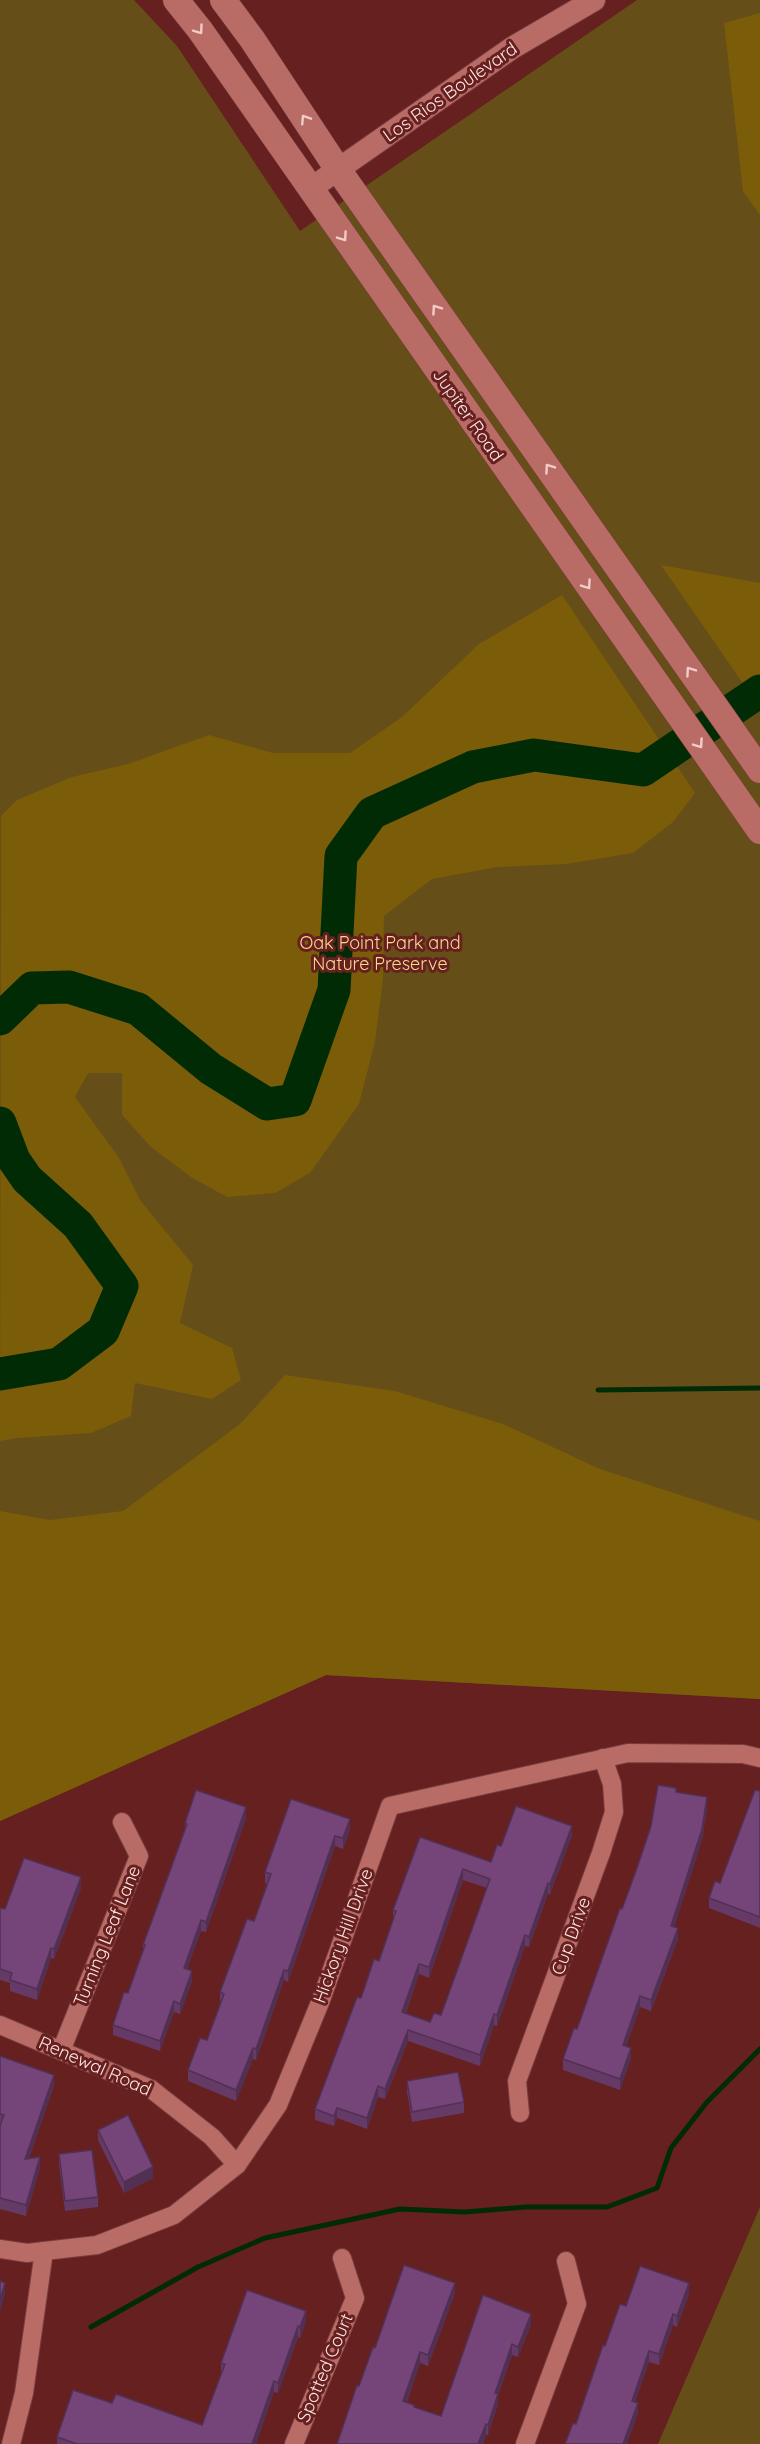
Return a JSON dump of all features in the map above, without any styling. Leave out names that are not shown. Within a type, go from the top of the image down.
[{"type":"main road","name":"Jupiter Road","points":[[176,0],[200,30],[753,822]]},
{"type":"main road","name":"Jupiter Road","points":[[223,0],[252,39],[337,168],[760,770]]},
{"type":"street","name":"Los Rios Boulevard","points":[[310,189],[512,48],[594,0]]},
{"type":"street","name":"Hickory Hill Drive","points":[[0,2248],[27,2253],[97,2245],[174,2215],[237,2165],[278,2105],[321,2000],[390,1806],[628,1752],[743,1754],[760,1758]]},
{"type":"street","name":"Cup Drive","points":[[520,2114],[517,2081],[602,1854],[614,1812],[612,1784],[603,1758]]},
{"type":"street","name":"Turning Leaf Lane","points":[[61,2051],[139,1856],[122,1822]]},
{"type":"street","name":"Renewal Road","points":[[0,2025],[151,2089],[212,2137],[237,2165]]},
{"type":"street","points":[[11,2444],[24,2393],[44,2251]]},
{"type":"street","name":"Spotted Court","points":[[294,2444],[355,2298],[342,2259]]},
{"type":"street","points":[[525,2444],[577,2304],[566,2261]]},
{"type":"green space","name":"Oak Point Park and Nature Preserve","points":[[0,0],[134,0],[177,46],[300,231],[637,0],[760,0],[760,1699],[326,1675],[0,1821]]},
{"type":"green space","points":[[760,13],[760,215],[743,191],[724,23]]},
{"type":"green space","points":[[661,565],[760,583],[760,708]]},
{"type":"green space","points":[[562,595],[695,793],[673,822],[633,853],[566,864],[497,867],[432,879],[384,916],[383,979],[375,1042],[359,1104],[310,1173],[275,1193],[227,1197],[191,1177],[151,1147],[122,1115],[122,1073],[88,1073],[75,1097],[119,1158],[140,1200],[193,1265],[180,1323],[232,1348],[241,1380],[212,1399],[135,1383],[131,1416],[91,1433],[0,1441],[1,816],[17,800],[72,777],[128,764],[209,735],[273,753],[350,753],[402,717],[479,644]]},
{"type":"green space","points":[[285,1375],[395,1391],[503,1424],[600,1469],[760,1521],[760,1699],[326,1675],[0,1821],[0,1511],[50,1520],[123,1511],[240,1424]]},
{"type":"green space","points":[[760,2207],[760,2444],[658,2444]]},
{"type":"building","points":[[658,1785],[676,1788],[676,1792],[707,1797],[702,1829],[671,1926],[678,1928],[651,2000],[640,1996],[623,2045],[631,2048],[620,2079],[563,2059],[574,2028],[577,2029],[620,1908],[622,1909],[637,1868],[651,1826]]},
{"type":"building","points":[[196,1790],[246,1807],[206,1922],[201,1920],[184,1968],[192,1971],[180,2004],[174,2001],[160,2041],[113,2025],[124,1992],[128,1993],[145,1945],[143,1945],[187,1824],[185,1823]]},
{"type":"building","points":[[755,1790],[760,1791],[760,1917],[709,1898],[715,1881],[720,1883]]},
{"type":"building","points":[[291,1799],[350,1819],[343,1838],[335,1836],[288,1971],[284,1970],[256,2049],[253,2048],[236,2090],[188,2070],[200,2038],[207,2040],[224,1994],[220,1992],[247,1919],[254,1921],[271,1874],[265,1872]]},
{"type":"building","points":[[516,1806],[572,1826],[529,1937],[525,1935],[497,2015],[494,2014],[480,2055],[408,2030],[385,2089],[378,2086],[367,2118],[337,2108],[334,2116],[315,2109],[357,1997],[361,1998],[374,1959],[379,1961],[396,1911],[393,1910],[420,1837],[491,1862],[497,1845],[501,1846]],"holes":[[[463,1869],[490,1879],[441,2015],[434,2013],[430,2022],[402,2012],[419,1964],[429,1967]]]},
{"type":"building","points":[[24,1858],[81,1877],[54,1949],[51,1948],[37,1989],[10,1980],[12,1973],[0,1969],[0,1908],[5,1909]]},
{"type":"building","points":[[0,2056],[54,2075],[25,2159],[40,2157],[26,2205],[0,2198],[0,2126],[4,2115],[0,2114]]},
{"type":"building","points":[[458,2072],[464,2102],[412,2112],[407,2081]]},
{"type":"building","points":[[128,2115],[153,2167],[124,2182],[98,2130]]},
{"type":"building","points":[[92,2150],[98,2197],[65,2201],[59,2154]]},
{"type":"building","points":[[404,2265],[455,2283],[428,2355],[420,2352],[403,2401],[414,2407],[441,2416],[483,2295],[531,2314],[518,2347],[512,2344],[495,2393],[498,2394],[488,2425],[486,2424],[478,2444],[337,2444],[357,2385],[359,2386],[373,2347],[375,2348]]},
{"type":"building","points":[[640,2266],[689,2283],[677,2316],[673,2314],[659,2354],[649,2351],[632,2401],[638,2403],[623,2444],[565,2444],[573,2423],[576,2424],[603,2345],[605,2346],[620,2304],[626,2306]]},
{"type":"building","points":[[0,2281],[5,2283],[0,2300]]},
{"type":"building","points":[[247,2290],[306,2311],[300,2327],[298,2326],[278,2383],[274,2381],[252,2444],[77,2444],[57,2437],[73,2390],[112,2403],[116,2394],[202,2425],[225,2364],[221,2363]]},
{"type":"waterway","points":[[0,1019],[32,988],[69,987],[138,1009],[211,1069],[267,1104],[295,1100],[334,990],[341,856],[372,813],[473,767],[534,755],[643,770],[760,691]]},
{"type":"waterway","points":[[0,1123],[14,1160],[27,1179],[78,1225],[122,1286],[103,1331],[59,1364],[0,1374]]},
{"type":"waterway","points":[[598,1390],[760,1388]]},
{"type":"waterway","points":[[91,2327],[198,2267],[265,2238],[400,2209],[465,2212],[525,2207],[607,2207],[657,2188],[671,2148],[707,2102],[760,2049]]}]
